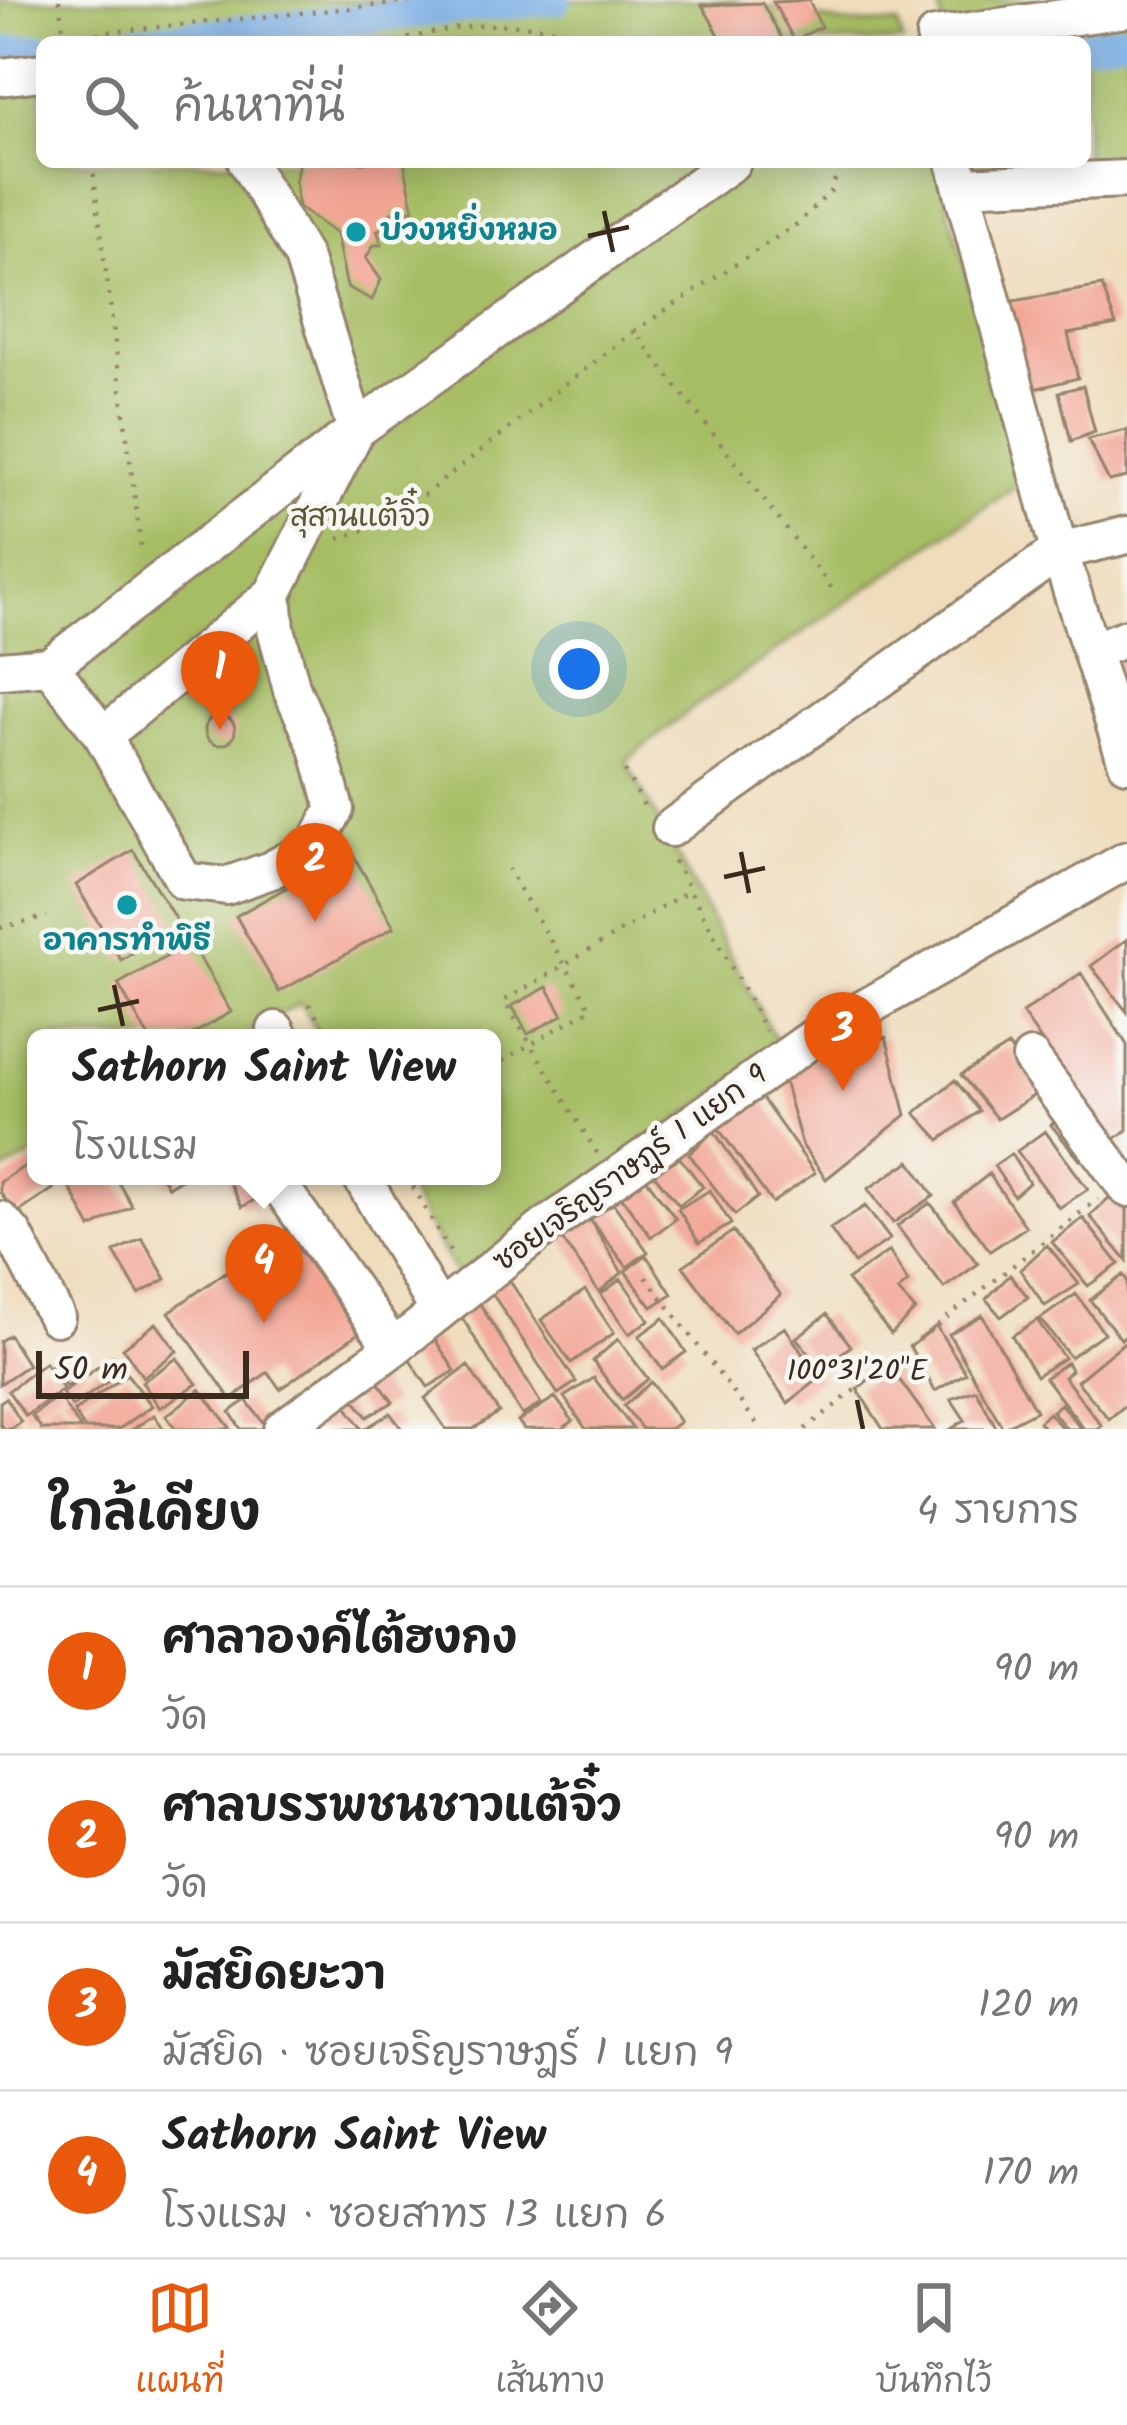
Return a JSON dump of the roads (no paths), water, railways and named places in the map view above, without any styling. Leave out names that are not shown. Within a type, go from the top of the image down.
[{"type":"street","points":[[933,26],[1127,9]]},
{"type":"street","points":[[0,77],[36,59]]},
{"type":"street","points":[[103,736],[273,594],[356,430],[303,257],[251,168]]},
{"type":"street","points":[[0,670],[50,666],[356,430],[724,168]]},
{"type":"street","points":[[1127,179],[958,174],[1059,551],[1127,763]]},
{"type":"street","points":[[662,829],[1059,551],[1127,535]]},
{"type":"street","points":[[50,666],[103,736],[184,881],[226,886],[271,870],[315,846],[335,809],[318,748],[292,690],[276,629],[273,594]]},
{"type":"street","points":[[1091,651],[1127,638]]},
{"type":"street","name":"ซอยเจริญราษฎร์ 1 แยก 9","points":[[282,1429],[613,1178],[816,1036],[1127,860]]},
{"type":"street","points":[[1031,1058],[1125,1181]]},
{"type":"street","points":[[279,1185],[393,1348]]},
{"type":"street","points":[[366,1185],[439,1311]]},
{"type":"street","points":[[0,1220],[13,1233],[56,1317]]},
{"type":"waterway","points":[[182,36],[556,0]]},
{"type":"waterway","points":[[1091,42],[1127,37]]},
{"type":"waterway","points":[[0,52],[36,49]]},
{"type":"place","name":"บ่วงหยิ่งหมอ","points":[[356,232]]},
{"type":"place","name":"ศาลาองค์ไต้ฮงกง","points":[[220,730]]},
{"type":"place","name":"อาคารทำพิธี","points":[[127,905]]},
{"type":"place","name":"ศาลบรรพชนชาวแต้จิ๋ว","points":[[315,922]]},
{"type":"place","name":"มัสยิดยะวา","points":[[843,1091]]},
{"type":"place","name":"Sathorn Saint View","points":[[264,1323]]},
{"type":"park label","name":"สุสานแต้จิ๋ว","points":[[360,518]]}]
